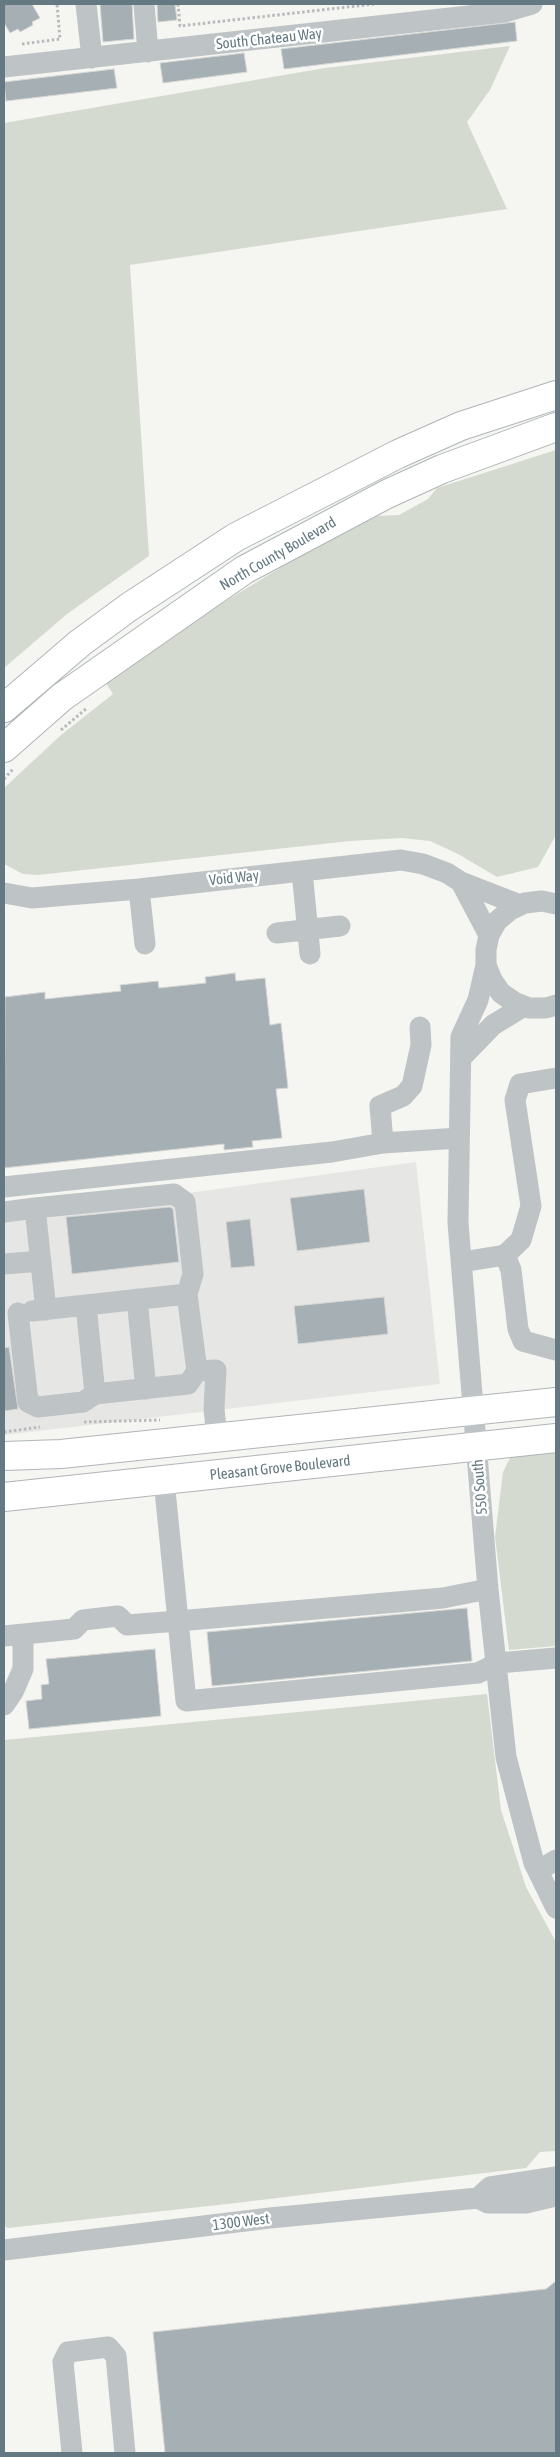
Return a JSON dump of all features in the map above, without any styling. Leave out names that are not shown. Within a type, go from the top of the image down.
[{"type":"main road","points":[[4,708],[80,642],[129,607],[236,537],[407,450],[460,426],[556,395]]},
{"type":"main road","name":"North County Boulevard","points":[[4,748],[62,697],[244,570],[387,494],[442,469],[556,427]]},
{"type":"main road","points":[[4,1456],[61,1454],[556,1402]]},
{"type":"main road","name":"Pleasant Grove Boulevard","points":[[4,1497],[556,1438]]},
{"type":"street","points":[[86,4],[92,58]]},
{"type":"street","points":[[144,4],[148,52]]},
{"type":"street","name":"South Chateau Way","points":[[4,67],[505,12],[532,4]]},
{"type":"street","name":"Void Way","points":[[4,893],[32,898],[139,889],[401,860],[423,864],[461,882],[520,905]]},
{"type":"street","points":[[302,871],[310,954]]},
{"type":"street","points":[[461,882],[489,935]]},
{"type":"street","points":[[139,889],[145,944]]},
{"type":"street","points":[[489,935],[497,921],[510,910],[520,905],[542,901],[555,904]]},
{"type":"street","points":[[278,933],[340,926]]},
{"type":"street","name":"550 South","points":[[489,935],[486,965],[478,1000],[461,1037],[458,1224],[488,1589],[498,1663],[506,1757],[525,1834],[538,1871],[556,1908]]},
{"type":"street","points":[[486,965],[492,980],[501,993],[514,1002],[524,1006],[546,1008],[555,1006]]},
{"type":"street","points":[[462,1057],[493,1025],[524,1006]]},
{"type":"street","points":[[383,1143],[380,1106],[403,1096],[412,1086],[421,1045],[420,1027]]},
{"type":"street","points":[[462,1262],[505,1255],[521,1240],[531,1206],[515,1100],[520,1084],[556,1078]]},
{"type":"street","points":[[4,1187],[332,1152],[383,1143],[459,1138]]},
{"type":"street","points":[[4,1212],[174,1194],[185,1202],[193,1274],[187,1294],[197,1371],[188,1384],[95,1394],[83,1402],[38,1406],[28,1402],[11,1314],[187,1294]]},
{"type":"street","points":[[35,1208],[46,1310]]},
{"type":"street","points":[[505,1255],[511,1270],[518,1329],[523,1341]]},
{"type":"street","points":[[4,1264],[41,1261]]},
{"type":"street","points":[[137,1300],[146,1388]]},
{"type":"street","points":[[86,1305],[95,1394]]},
{"type":"street","points":[[523,1341],[556,1337]]},
{"type":"street","points":[[523,1341],[556,1350]]},
{"type":"street","points":[[197,1371],[216,1370],[214,1409],[217,1438]]},
{"type":"street","points":[[164,1480],[186,1702],[478,1673],[498,1663],[556,1658]]},
{"type":"street","points":[[4,1705],[13,1692],[23,1669],[13,1635],[74,1629],[83,1620],[118,1616],[127,1625],[443,1598],[488,1589]]},
{"type":"street","points":[[538,1871],[556,1860]]},
{"type":"street","points":[[556,2177],[490,2187],[478,2198],[488,2203],[526,2203],[556,2196]]},
{"type":"street","name":"1300 West","points":[[4,2250],[270,2218],[478,2198]]},
{"type":"street","points":[[72,2453],[63,2362],[68,2352],[108,2347],[116,2356],[125,2453]]},
{"type":"path","points":[[13,45],[60,39],[57,4]]},
{"type":"path","points":[[178,4],[180,26],[374,4]]},
{"type":"path","points":[[83,1422],[168,1419]]},
{"type":"path","points":[[4,1432],[43,1427]]},
{"type":"shaded area","points":[[510,46],[490,90],[467,122],[507,209],[130,265],[149,556],[67,614],[4,668],[4,123],[325,68]]},
{"type":"shaded area","points":[[556,450],[556,835],[538,867],[497,877],[458,854],[430,841],[402,838],[350,841],[38,875],[23,874],[4,864],[4,788],[61,735],[113,694],[106,683],[189,623],[295,559],[377,516],[399,515],[428,499],[437,488]]},
{"type":"shaded area","points":[[416,1162],[440,1384],[4,1435],[4,1218]]},
{"type":"shaded area","points":[[556,1449],[556,1646],[509,1650],[495,1537],[503,1472],[511,1456]]},
{"type":"shaded area","points":[[487,1694],[501,1810],[526,1887],[556,1942],[556,2151],[540,2152],[526,2168],[236,2203],[8,2228],[4,2226],[4,1740]]},
{"type":"building","points":[[4,4],[32,4],[40,18],[32,22],[33,25],[20,32],[18,29],[10,33],[4,23]]},
{"type":"building","points":[[100,4],[132,4],[134,39],[103,42]]},
{"type":"building","points":[[157,4],[175,4],[177,20],[158,22]]},
{"type":"building","points":[[515,22],[517,41],[284,69],[281,49]]},
{"type":"building","points":[[244,53],[247,72],[163,83],[160,63]]},
{"type":"building","points":[[114,69],[117,88],[6,101],[4,82]]},
{"type":"building","points":[[235,973],[236,981],[265,978],[270,1025],[281,1023],[288,1088],[276,1089],[282,1138],[252,1141],[253,1147],[224,1150],[224,1144],[4,1168],[5,997],[45,992],[45,999],[121,991],[120,985],[158,981],[159,988],[206,983],[205,977]]},
{"type":"building","points":[[364,1189],[370,1242],[297,1251],[290,1198]]},
{"type":"building","points":[[170,1207],[173,1209],[179,1262],[72,1274],[66,1217]]},
{"type":"building","points":[[250,1219],[255,1266],[231,1268],[226,1222]]},
{"type":"building","points":[[384,1297],[388,1334],[298,1344],[294,1306]]},
{"type":"building","points":[[9,1347],[18,1409],[4,1411],[4,1348]]},
{"type":"building","points":[[467,1608],[472,1661],[212,1686],[207,1632]]},
{"type":"building","points":[[155,1649],[161,1716],[29,1729],[26,1701],[42,1699],[41,1685],[49,1684],[46,1659]]},
{"type":"building","points":[[556,2281],[556,2453],[165,2453],[153,2332],[546,2289]]}]
